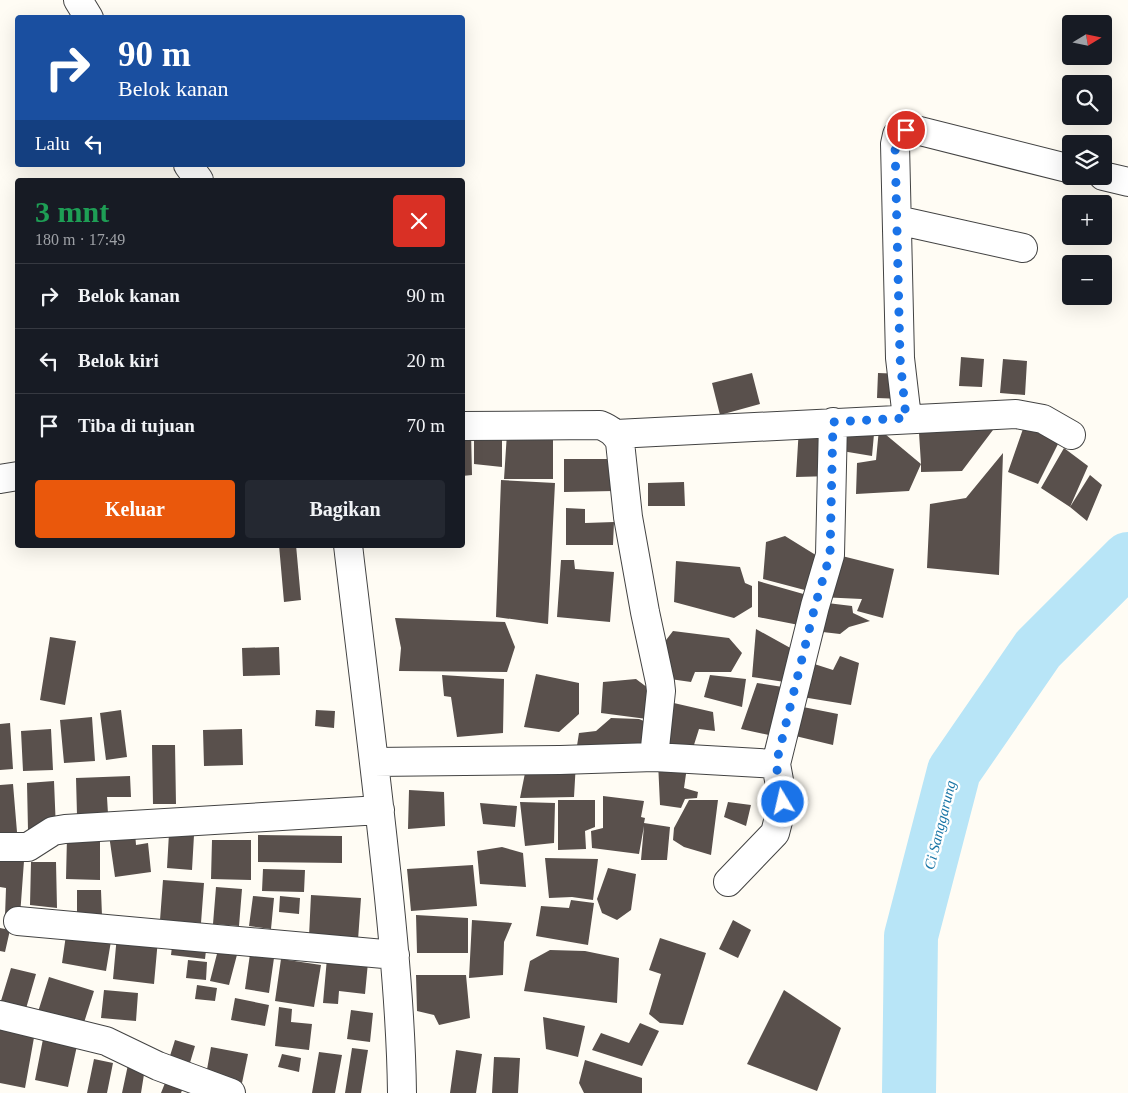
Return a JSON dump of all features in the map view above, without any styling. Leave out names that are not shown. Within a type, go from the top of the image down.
[{"type":"street","points":[[78,0],[87,15]]},
{"type":"street","points":[[906,418],[900,358],[896,220],[895,144],[897,135],[902,131],[912,130],[1062,166]]},
{"type":"street","points":[[189,167],[198,178]]},
{"type":"street","points":[[1112,178],[1128,182]]},
{"type":"street","points":[[896,220],[1023,248]]},
{"type":"street","points":[[616,434],[1016,414],[1043,419],[1071,435]]},
{"type":"street","points":[[728,882],[775,833],[783,802],[776,764],[815,606],[830,555],[833,422]]},
{"type":"street","points":[[465,426],[600,425],[616,434],[620,442],[628,517],[660,682],[661,691],[654,757]]},
{"type":"street","points":[[0,479],[15,476]]},
{"type":"street","points":[[348,548],[380,810],[395,955],[401,1036],[402,1093]]},
{"type":"street","points":[[374,762],[654,757],[776,764]]},
{"type":"street","points":[[0,847],[28,847],[53,831],[65,829],[380,810]]},
{"type":"street","points":[[18,921],[395,955]]},
{"type":"street","points":[[0,1015],[106,1041],[158,1066],[231,1093]]},
{"type":"building","points":[[961,357],[984,359],[982,387],[959,386]]},
{"type":"building","points":[[1003,359],[1027,361],[1025,395],[1000,393]]},
{"type":"building","points":[[752,373],[760,404],[720,415],[712,383]]},
{"type":"building","points":[[878,373],[904,374],[903,399],[877,398]]},
{"type":"building","points":[[875,423],[872,456],[836,450],[837,424]]},
{"type":"building","points":[[996,426],[962,471],[921,472],[919,433]]},
{"type":"building","points":[[1024,426],[1059,442],[1038,484],[1008,472]]},
{"type":"building","points":[[799,427],[832,429],[832,476],[796,477]]},
{"type":"building","points":[[879,429],[921,464],[909,491],[856,494],[857,463],[876,460]]},
{"type":"building","points":[[465,432],[471,432],[472,475],[465,476]]},
{"type":"building","points":[[474,432],[502,436],[502,467],[474,464]]},
{"type":"building","points":[[507,433],[553,437],[553,479],[504,479]]},
{"type":"building","points":[[1064,448],[1088,466],[1070,507],[1041,488]]},
{"type":"building","points":[[1003,453],[999,575],[927,568],[930,504],[966,498]]},
{"type":"building","points":[[564,459],[613,459],[614,491],[564,492]]},
{"type":"building","points":[[1090,475],[1102,485],[1087,521],[1070,507]]},
{"type":"building","points":[[501,480],[555,483],[548,624],[496,617]]},
{"type":"building","points":[[684,482],[685,506],[648,506],[648,483]]},
{"type":"building","points":[[566,508],[585,509],[585,523],[614,522],[613,545],[566,545]]},
{"type":"building","points":[[785,536],[827,562],[816,593],[763,579],[766,542]]},
{"type":"building","points":[[279,548],[296,548],[301,600],[284,602]]},
{"type":"building","points":[[834,554],[894,569],[883,618],[857,611],[862,599],[819,597]]},
{"type":"building","points":[[561,560],[574,560],[575,569],[614,572],[610,622],[557,617]]},
{"type":"building","points":[[676,561],[740,567],[745,583],[752,586],[752,607],[734,618],[674,602]]},
{"type":"building","points":[[758,581],[814,597],[809,627],[758,617]]},
{"type":"building","points":[[819,602],[852,606],[853,613],[870,621],[849,627],[840,634],[814,631]]},
{"type":"building","points":[[395,618],[505,622],[515,647],[507,672],[399,671],[401,648]]},
{"type":"building","points":[[756,629],[794,650],[791,683],[752,677]]},
{"type":"building","points":[[673,631],[729,638],[742,653],[731,672],[695,672],[691,682],[663,678],[663,644]]},
{"type":"building","points":[[50,637],[76,641],[65,705],[40,700]]},
{"type":"building","points":[[279,647],[280,675],[243,676],[242,648]]},
{"type":"building","points":[[840,656],[859,663],[851,705],[796,696],[805,661],[833,670]]},
{"type":"building","points":[[536,674],[579,683],[579,714],[559,732],[524,727]]},
{"type":"building","points":[[442,675],[504,679],[503,733],[457,737],[451,697],[444,696]]},
{"type":"building","points":[[710,675],[746,679],[742,707],[704,697]]},
{"type":"building","points":[[636,679],[648,688],[647,719],[601,713],[603,682]]},
{"type":"building","points":[[757,683],[789,688],[778,737],[741,729]]},
{"type":"building","points":[[665,701],[713,712],[715,731],[699,729],[693,748],[658,742]]},
{"type":"building","points":[[798,706],[838,714],[833,745],[787,734]]},
{"type":"building","points":[[121,710],[127,757],[106,760],[100,713]]},
{"type":"building","points":[[316,710],[335,711],[334,728],[315,726]]},
{"type":"building","points":[[92,717],[95,761],[64,763],[60,720]]},
{"type":"building","points":[[611,718],[639,719],[651,724],[648,753],[576,752],[579,733],[596,731]]},
{"type":"building","points":[[10,723],[13,769],[0,770],[0,724]]},
{"type":"building","points":[[51,729],[53,770],[23,771],[21,731]]},
{"type":"building","points":[[242,729],[243,765],[204,766],[203,730]]},
{"type":"building","points":[[152,745],[175,745],[176,804],[153,804]]},
{"type":"building","points":[[576,762],[574,797],[520,798],[526,768]]},
{"type":"building","points":[[658,762],[687,767],[684,788],[698,792],[697,798],[685,799],[681,808],[660,805]]},
{"type":"building","points":[[130,776],[131,797],[107,797],[108,814],[77,815],[76,778]]},
{"type":"building","points":[[54,781],[56,830],[28,830],[27,783]]},
{"type":"building","points":[[13,784],[17,832],[0,833],[0,785]]},
{"type":"building","points":[[409,790],[444,792],[445,826],[408,829]]},
{"type":"building","points":[[603,796],[644,801],[641,817],[645,818],[644,823],[670,827],[667,860],[641,860],[644,826],[639,854],[592,848],[591,831],[603,828]]},
{"type":"building","points":[[558,800],[595,800],[595,827],[585,831],[586,849],[558,850]]},
{"type":"building","points":[[689,800],[718,800],[711,855],[684,847],[673,840],[674,828]]},
{"type":"building","points":[[520,802],[555,803],[554,843],[525,846]]},
{"type":"building","points":[[728,802],[751,805],[746,826],[724,817]]},
{"type":"building","points":[[480,803],[517,806],[515,827],[483,824]]},
{"type":"building","points":[[135,832],[136,845],[148,843],[151,872],[115,877],[109,835]]},
{"type":"building","points":[[169,833],[194,835],[192,870],[167,868]]},
{"type":"building","points":[[258,835],[342,836],[342,863],[258,862]]},
{"type":"building","points":[[67,836],[100,836],[100,880],[66,879]]},
{"type":"building","points":[[212,840],[251,840],[251,880],[211,879]]},
{"type":"building","points":[[502,847],[523,853],[526,887],[480,884],[477,851]]},
{"type":"building","points":[[545,858],[598,859],[593,900],[572,897],[549,898]]},
{"type":"building","points":[[0,860],[24,861],[20,916],[5,916],[6,888],[0,887]]},
{"type":"building","points":[[31,862],[56,862],[57,908],[30,905]]},
{"type":"building","points":[[473,865],[477,906],[411,911],[407,869]]},
{"type":"building","points":[[608,868],[636,874],[631,910],[617,920],[602,913],[597,899]]},
{"type":"building","points":[[263,869],[305,870],[304,892],[262,891]]},
{"type":"building","points":[[163,880],[204,883],[201,923],[160,920]]},
{"type":"building","points":[[216,887],[242,889],[239,926],[213,924]]},
{"type":"building","points":[[77,890],[101,890],[102,916],[77,916]]},
{"type":"building","points":[[311,895],[361,898],[358,940],[309,936]]},
{"type":"building","points":[[253,896],[274,898],[271,929],[249,926]]},
{"type":"building","points":[[280,896],[300,898],[299,914],[279,912]]},
{"type":"building","points":[[571,900],[594,903],[588,945],[536,936],[541,906],[569,908]]},
{"type":"building","points":[[416,915],[468,918],[468,953],[417,953]]},
{"type":"building","points":[[472,920],[512,923],[504,942],[503,975],[469,978]]},
{"type":"building","points":[[733,920],[751,930],[738,958],[719,949]]},
{"type":"building","points":[[0,928],[10,930],[5,952],[0,951]]},
{"type":"building","points":[[67,928],[112,935],[106,971],[62,963]]},
{"type":"building","points":[[117,935],[158,939],[154,984],[113,979]]},
{"type":"building","points":[[173,938],[207,942],[205,959],[171,955]]},
{"type":"building","points":[[660,938],[706,953],[683,1025],[660,1023],[649,1014],[661,974],[649,970]]},
{"type":"building","points":[[219,946],[238,951],[229,985],[210,981]]},
{"type":"building","points":[[251,947],[275,951],[269,993],[245,989]]},
{"type":"building","points":[[550,950],[585,951],[619,958],[617,1003],[524,991],[530,961]]},
{"type":"building","points":[[327,958],[368,962],[365,994],[339,991],[338,1004],[323,1003]]},
{"type":"building","points":[[281,959],[321,965],[314,1007],[275,1001]]},
{"type":"building","points":[[188,960],[207,962],[206,980],[186,978]]},
{"type":"building","points":[[11,968],[36,974],[25,1012],[0,1004]]},
{"type":"building","points":[[416,975],[466,975],[470,1018],[439,1025],[434,1015],[417,1011]]},
{"type":"building","points":[[49,977],[94,991],[82,1029],[37,1015]]},
{"type":"building","points":[[197,985],[217,988],[215,1001],[195,999]]},
{"type":"building","points":[[104,990],[138,993],[136,1021],[101,1018]]},
{"type":"building","points":[[784,990],[841,1028],[817,1091],[747,1064]]},
{"type":"building","points":[[235,998],[269,1005],[265,1026],[231,1020]]},
{"type":"building","points":[[279,1007],[292,1009],[291,1022],[312,1024],[309,1050],[275,1046]]},
{"type":"building","points":[[351,1010],[373,1013],[370,1042],[347,1039]]},
{"type":"building","points":[[543,1017],[585,1026],[578,1057],[546,1049]]},
{"type":"building","points":[[640,1023],[659,1031],[642,1066],[592,1050],[601,1033],[629,1043]]},
{"type":"building","points":[[0,1025],[35,1032],[25,1088],[0,1083]]},
{"type":"building","points":[[44,1034],[78,1041],[68,1087],[35,1080]]},
{"type":"building","points":[[175,1040],[195,1046],[189,1066],[169,1059]]},
{"type":"building","points":[[211,1047],[248,1054],[242,1083],[206,1075]]},
{"type":"building","points":[[352,1048],[368,1050],[361,1093],[345,1093]]},
{"type":"building","points":[[456,1050],[482,1054],[476,1093],[450,1093]]},
{"type":"building","points":[[319,1052],[342,1055],[335,1093],[312,1093]]},
{"type":"building","points":[[282,1054],[301,1058],[299,1072],[278,1067]]},
{"type":"building","points":[[494,1057],[520,1058],[518,1093],[492,1093]]},
{"type":"building","points":[[94,1059],[113,1063],[107,1093],[87,1093]]},
{"type":"building","points":[[129,1060],[145,1068],[141,1093],[122,1093]]},
{"type":"building","points":[[585,1060],[642,1078],[642,1093],[584,1093],[579,1083]]},
{"type":"building","points":[[167,1078],[184,1085],[181,1093],[161,1093]]},
{"type":"waterway","name":"Ci Sanggarung","points":[[909,1093],[911,936],[954,771],[1038,649],[1128,559]]},
{"type":"route","points":[[783,802],[776,764],[815,606],[830,555],[833,422],[906,418],[900,358],[895,144],[897,135],[906,130]]}]
